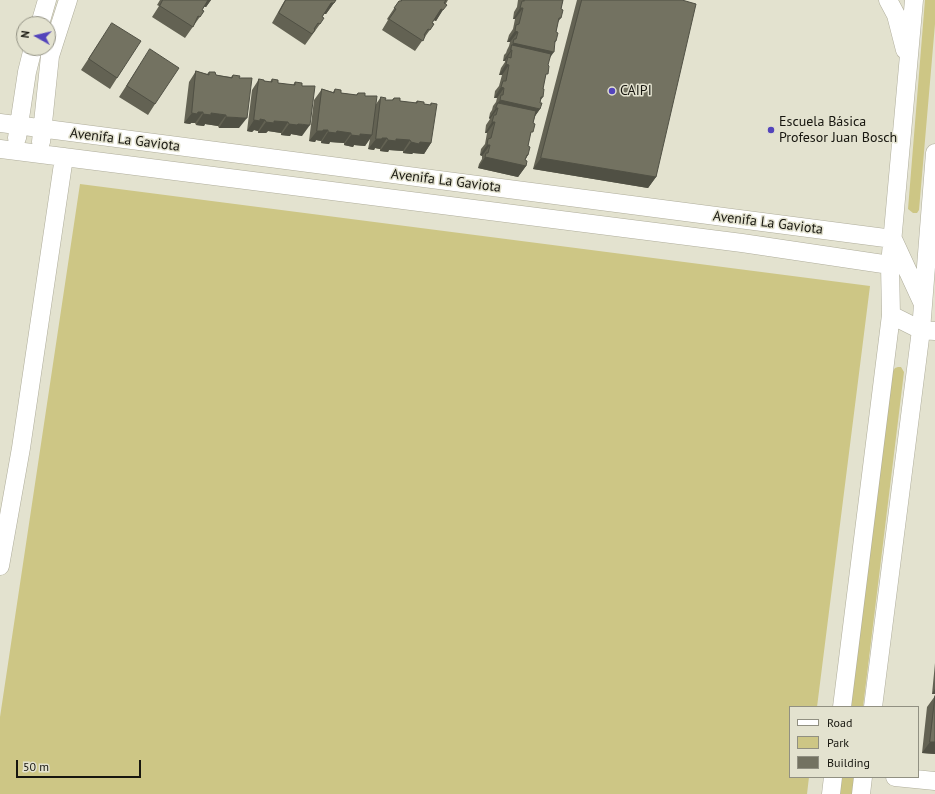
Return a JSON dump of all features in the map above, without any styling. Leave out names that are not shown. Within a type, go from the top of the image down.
[{"type":"street","points":[[42,16],[47,0]]},
{"type":"street","points":[[39,154],[43,130],[50,56],[68,0]]},
{"type":"street","points":[[888,0],[896,15],[902,35],[908,70]]},
{"type":"street","points":[[842,706],[891,315],[890,265],[914,0]]},
{"type":"street","points":[[7,149],[19,125],[31,56]]},
{"type":"street","name":"Avenifa La Gaviota","points":[[0,123],[43,130],[893,239]]},
{"type":"street","name":"Avenifa La Gaviota","points":[[7,149],[742,242],[890,265]]},
{"type":"street","points":[[873,706],[928,331],[935,153]]},
{"type":"street","points":[[0,566],[21,448],[64,157]]},
{"type":"street","points":[[893,239],[929,304]]},
{"type":"street","points":[[891,315],[929,304]]},
{"type":"street","points":[[891,315],[928,331]]},
{"type":"street","points":[[831,794],[833,778]]},
{"type":"street","points":[[861,794],[863,778]]},
{"type":"street","points":[[905,778],[935,781]]},
{"type":"green space","points":[[925,0],[935,0],[935,24],[919,210],[917,213],[913,213],[908,209]]},
{"type":"green space","points":[[80,184],[870,286],[817,706],[789,706],[789,778],[809,778],[807,794],[0,794],[0,717]]},
{"type":"green space","points":[[901,367],[904,372],[863,706],[849,706],[893,371],[895,368]]},
{"type":"green space","points":[[840,778],[854,778],[852,794],[838,794]]},
{"type":"building","points":[[163,0],[208,0],[202,10],[204,11],[200,17],[198,16],[193,27],[160,6]]},
{"type":"building","points":[[286,0],[336,0],[334,3],[331,3],[322,17],[324,18],[320,24],[318,23],[312,34],[279,13]]},
{"type":"building","points":[[446,0],[444,3],[447,5],[443,10],[441,9],[432,23],[434,24],[424,35],[423,41],[389,19],[396,9],[394,8],[399,1]]},
{"type":"building","points":[[563,0],[561,9],[563,10],[561,18],[559,18],[556,32],[558,33],[555,41],[554,52],[513,43],[518,32],[515,31],[516,25],[519,24],[523,8],[520,8],[522,1]]},
{"type":"building","name":"CAIPI","points":[[582,0],[682,0],[696,4],[656,177],[541,158]]},
{"type":"building","points":[[112,23],[141,41],[117,78],[89,59]]},
{"type":"building","points":[[512,45],[551,54],[548,65],[548,74],[546,74],[543,89],[543,97],[541,97],[540,103],[542,103],[540,109],[500,100],[501,95],[503,95],[504,88],[501,87],[503,81],[506,81],[509,65],[506,64],[508,57],[511,58]]},
{"type":"building","points":[[150,49],[179,68],[155,104],[127,86]]},
{"type":"building","points":[[196,71],[209,75],[209,72],[215,72],[216,75],[232,78],[233,75],[240,76],[239,78],[252,78],[247,118],[226,117],[226,115],[211,113],[211,115],[203,114],[203,112],[198,112],[197,114],[192,113]]},
{"type":"building","points":[[259,79],[272,82],[272,79],[278,80],[278,83],[295,85],[295,82],[302,83],[302,86],[315,86],[310,125],[297,125],[289,124],[288,122],[274,121],[274,123],[266,122],[265,120],[260,119],[260,121],[254,120]]},
{"type":"building","points":[[322,89],[334,93],[335,89],[341,90],[341,93],[357,95],[358,93],[365,93],[365,96],[377,96],[372,135],[360,134],[360,136],[337,131],[336,133],[328,132],[328,130],[317,131]]},
{"type":"building","points":[[381,97],[386,98],[385,100],[400,98],[400,101],[417,103],[417,101],[431,105],[431,103],[437,104],[431,143],[420,142],[419,144],[411,142],[410,140],[396,139],[396,141],[388,140],[387,138],[376,139]]},
{"type":"building","points":[[498,103],[536,111],[533,123],[535,124],[533,132],[531,132],[528,146],[530,147],[525,160],[527,161],[526,166],[485,157],[486,153],[488,153],[490,145],[487,145],[488,139],[491,138],[495,122],[492,122],[494,115],[496,115]]},
{"type":"building","points":[[935,696],[935,742],[930,742]]},
{"type":"place","name":"CAIPI","points":[[612,91]]},
{"type":"place","name":"Escuela Básica Profesor Juan Bosch","points":[[771,130]]}]
